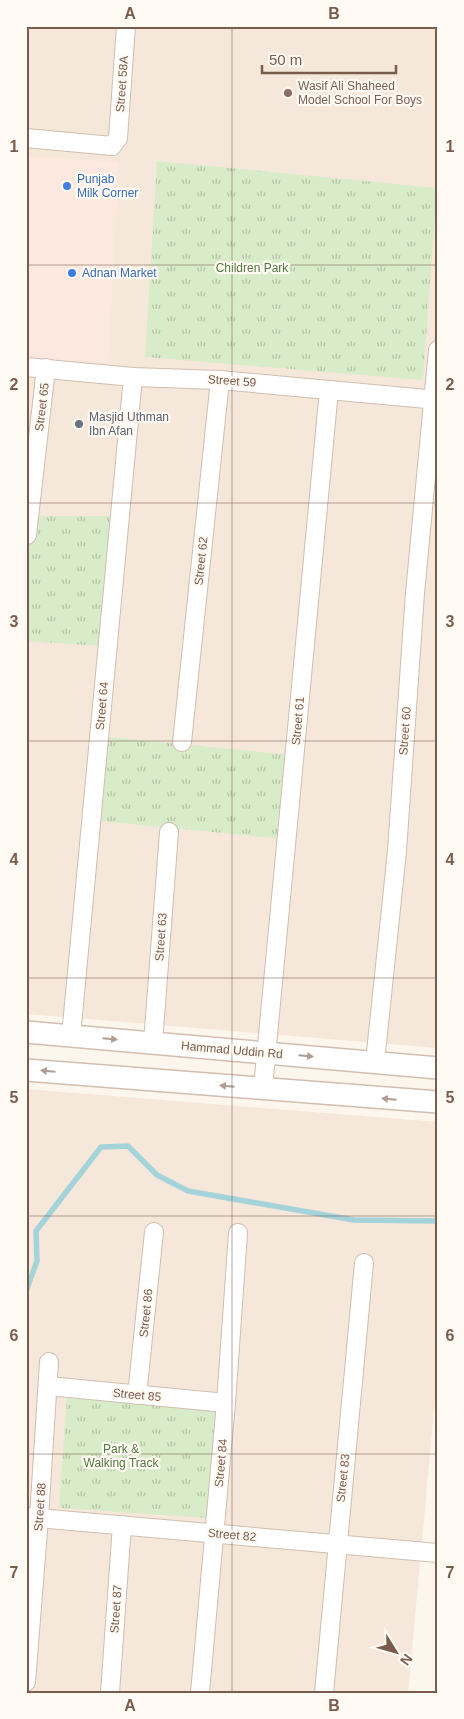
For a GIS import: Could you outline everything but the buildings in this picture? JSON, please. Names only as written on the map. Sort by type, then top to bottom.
[{"type":"street","name":"Street 58A","points":[[26,138],[112,146],[116,142],[118,138],[126,26]]},
{"type":"street","name":"Street 60","points":[[375,1062],[396,851],[415,593],[436,400],[438,350]]},
{"type":"street","name":"Street 59","points":[[26,367],[133,377],[220,380],[436,400]]},
{"type":"street","name":"Street 65","points":[[28,535],[46,368]]},
{"type":"street","name":"Street 64","points":[[71,1036],[133,377]]},
{"type":"street","name":"Street 62","points":[[182,742],[220,380]]},
{"type":"street","name":"Street 61","points":[[263,1088],[268,1053],[329,390]]},
{"type":"street","name":"Street 63","points":[[153,1043],[169,832]]},
{"type":"street","name":"Hammad Uddin Rd","points":[[26,1032],[438,1068]]},
{"type":"street","points":[[26,1070],[438,1102]]},
{"type":"street","name":"Street 86","points":[[137,1395],[154,1232]]},
{"type":"street","name":"Street 84","points":[[200,1693],[226,1403],[238,1233]]},
{"type":"street","name":"Street 83","points":[[324,1693],[364,1263]]},
{"type":"street","name":"Street 88","points":[[26,1682],[33,1517],[49,1362]]},
{"type":"street","name":"Street 85","points":[[48,1386],[226,1403]]},
{"type":"street","name":"Street 82","points":[[33,1517],[438,1553]]},
{"type":"street","name":"Street 87","points":[[110,1693],[122,1525]]},
{"type":"shaded area","points":[[26,26],[438,26],[438,1048],[26,1014]]},
{"type":"shaded area","name":"Adnan Market","points":[[26,157],[119,162],[108,362],[26,358]]},
{"type":"shaded area","points":[[26,1089],[438,1122],[438,1367],[408,1693],[26,1693]]},
{"type":"green space","name":"Children Park","points":[[157,161],[437,188],[423,380],[145,357]]},
{"type":"green space","points":[[36,516],[113,516],[101,646],[26,641],[26,539]]},
{"type":"green space","points":[[108,737],[291,755],[283,839],[100,821]]},
{"type":"green space","name":"Park & Walking Track","points":[[67,1396],[216,1406],[207,1518],[59,1508]]},
{"type":"waterway","points":[[26,1291],[37,1261],[36,1231],[101,1147],[128,1146],[157,1175],[188,1191],[354,1220],[437,1221]]},
{"type":"place","name":"Wasif Ali Shaheed Model School For Boys","points":[[288,93]]},
{"type":"place","name":"Punjab Milk Corner","points":[[67,186]]},
{"type":"place","name":"Adnan Market","points":[[72,273]]},
{"type":"place","name":"Masjid Uthman Ibn Afan","points":[[79,424]]}]
